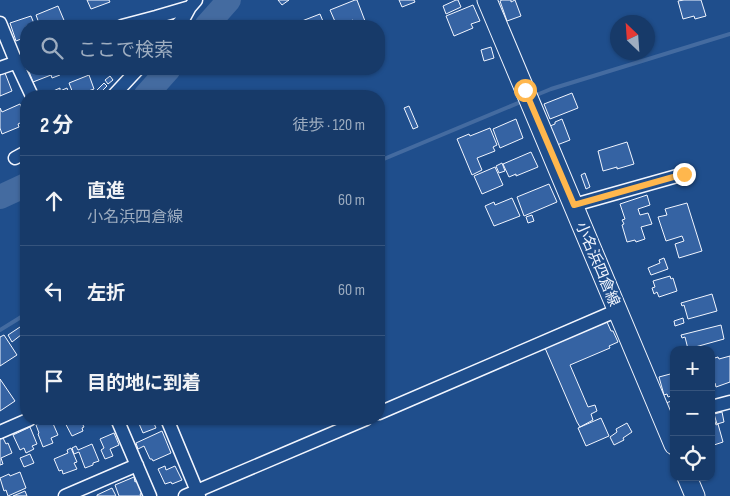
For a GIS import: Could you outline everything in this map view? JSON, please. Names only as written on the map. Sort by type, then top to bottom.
[{"type":"main road","name":"小名浜四倉線","points":[[487,0],[618,310],[669,420],[672,436]]},
{"type":"main road","points":[[690,481],[696,496]]},
{"type":"street","points":[[145,20],[193,3]]},
{"type":"street","points":[[182,20],[193,3]]},
{"type":"street","points":[[0,23],[20,59]]},
{"type":"street","points":[[0,68],[20,61]]},
{"type":"street","points":[[25,75],[30,90]]},
{"type":"street","points":[[119,90],[132,75]]},
{"type":"street","points":[[574,205],[684,174]]},
{"type":"street","points":[[385,410],[618,310]]},
{"type":"street","points":[[715,406],[730,402]]},
{"type":"street","points":[[0,432],[20,423]]},
{"type":"street","points":[[120,425],[150,496]]},
{"type":"street","points":[[169,425],[194,494],[352,425]]},
{"type":"street","points":[[65,496],[137,465]]},
{"type":"building","points":[[87,0],[109,0],[110,2],[91,9]]},
{"type":"building","points":[[278,0],[289,0],[282,5]]},
{"type":"building","points":[[357,0],[365,20],[334,20],[330,10]]},
{"type":"building","points":[[399,0],[414,0],[415,2],[402,7]]},
{"type":"building","points":[[458,0],[461,7],[446,14],[443,6]]},
{"type":"building","points":[[511,0],[511,2],[515,0],[521,16],[507,21],[500,1]]},
{"type":"building","points":[[701,0],[706,16],[695,19],[694,16],[683,19],[678,1]]},
{"type":"building","points":[[473,5],[480,21],[471,24],[473,28],[454,36],[446,16]]},
{"type":"building","points":[[58,6],[64,20],[38,20],[36,15]]},
{"type":"building","points":[[320,14],[322,20],[304,20]]},
{"type":"building","points":[[31,16],[33,20],[20,20],[20,39],[16,41],[10,23]]},
{"type":"building","points":[[491,47],[494,58],[484,61],[481,50]]},
{"type":"building","points":[[5,73],[12,91],[0,96],[0,75]]},
{"type":"building","points":[[30,75],[51,75],[33,82]]},
{"type":"building","points":[[89,75],[94,89],[72,90],[69,83]]},
{"type":"building","points":[[110,76],[113,80],[108,84],[105,80]]},
{"type":"building","points":[[104,83],[107,86],[103,90],[97,90]]},
{"type":"building","points":[[572,93],[578,108],[550,119],[544,104]]},
{"type":"building","points":[[20,104],[19,127],[2,134],[0,128],[0,108],[2,112]]},
{"type":"building","points":[[409,106],[418,127],[413,129],[404,108]]},
{"type":"building","points":[[516,119],[523,138],[500,148],[493,129]]},
{"type":"building","points":[[562,119],[570,140],[557,145],[550,126]]},
{"type":"building","points":[[490,128],[497,145],[493,147],[495,151],[477,158],[482,170],[472,175],[457,139]]},
{"type":"building","points":[[627,142],[634,164],[603,171],[598,151]]},
{"type":"building","points":[[531,152],[538,167],[509,177],[503,164]]},
{"type":"building","points":[[502,163],[505,171],[499,173],[496,166]]},
{"type":"building","points":[[495,167],[503,185],[482,194],[474,176]]},
{"type":"building","points":[[585,173],[590,187],[586,189],[581,175]]},
{"type":"building","points":[[549,184],[557,202],[524,216],[517,197]]},
{"type":"building","points":[[647,195],[650,205],[638,209],[640,215],[648,213],[652,224],[641,227],[645,239],[627,242],[622,225],[624,224],[622,220],[625,219],[620,204]]},
{"type":"building","points":[[512,198],[520,216],[494,226],[485,206],[494,202],[495,205]]},
{"type":"building","points":[[687,203],[702,251],[679,258],[675,244],[684,241],[682,236],[666,241],[658,217],[667,215],[665,209]]},
{"type":"building","points":[[532,215],[534,221],[528,223],[526,217]]},
{"type":"building","points":[[664,258],[668,269],[651,275],[648,268],[660,263],[659,260]]},
{"type":"building","points":[[670,276],[671,279],[673,278],[677,291],[659,297],[657,292],[654,294],[652,288],[655,287],[653,281]]},
{"type":"building","points":[[712,294],[717,311],[688,319],[684,305],[682,306],[681,303]]},
{"type":"building","points":[[683,318],[684,323],[675,326],[674,321]]},
{"type":"building","points":[[607,322],[618,342],[609,346],[610,348],[570,365],[588,407],[595,405],[597,411],[591,414],[593,420],[580,427],[545,348]]},
{"type":"building","points":[[721,325],[724,339],[699,346],[687,346],[685,337],[682,338],[681,335]]},
{"type":"building","points":[[20,327],[20,336],[12,342],[8,335]]},
{"type":"building","points":[[4,335],[17,355],[0,366],[0,337]]},
{"type":"building","points":[[730,356],[730,382],[716,387],[715,358],[718,357],[719,359]]},
{"type":"building","points":[[670,374],[670,396],[668,397],[667,394],[664,395],[659,377]]},
{"type":"building","points":[[0,379],[15,401],[0,411]]},
{"type":"building","points":[[670,402],[670,413],[669,413],[666,403]]},
{"type":"building","points":[[722,412],[724,422],[717,424],[715,414]]},
{"type":"building","points":[[601,418],[609,436],[586,446],[578,428]]},
{"type":"building","points":[[715,422],[716,425],[718,424],[723,442],[715,445]]},
{"type":"building","points":[[627,423],[632,432],[623,438],[624,440],[614,445],[610,437],[617,432],[616,429]]},
{"type":"building","points":[[36,425],[54,425],[58,435],[51,438],[53,443],[43,447]]},
{"type":"building","points":[[66,425],[83,425],[83,431],[72,436]]},
{"type":"building","points":[[140,425],[155,425],[156,428],[143,433]]},
{"type":"building","points":[[30,427],[37,444],[32,446],[34,449],[26,453],[24,448],[20,450],[13,435]]},
{"type":"building","points":[[162,431],[171,453],[153,461],[150,459],[144,446],[138,449],[136,443]]},
{"type":"building","points":[[114,433],[119,445],[110,449],[113,456],[105,459],[101,450],[104,448],[100,439]]},
{"type":"building","points":[[3,438],[6,444],[8,443],[12,453],[1,458],[3,464],[0,465],[0,439]]},
{"type":"building","points":[[92,444],[99,461],[85,468],[79,452],[74,454],[72,448],[76,446],[78,450]]},
{"type":"building","points":[[71,448],[77,462],[74,463],[77,469],[63,474],[62,470],[59,471],[54,459],[68,453],[67,450]]},
{"type":"building","points":[[30,454],[34,463],[24,467],[20,458]]},
{"type":"building","points":[[165,466],[166,470],[175,466],[182,480],[172,484],[171,482],[165,484],[158,469]]},
{"type":"building","points":[[20,472],[26,488],[8,496],[6,490],[4,491],[0,478]]},
{"type":"building","points":[[134,477],[142,493],[140,494],[141,496],[119,496],[115,485]]},
{"type":"building","points":[[112,488],[116,496],[97,496],[97,495]]},
{"type":"building","points":[[25,491],[27,496],[13,496]]},
{"type":"waterway","points":[[211,20],[229,0]]},
{"type":"waterway","points":[[534,96],[551,89],[730,34]]},
{"type":"waterway","points":[[150,90],[164,75]]},
{"type":"waterway","points":[[385,158],[523,101]]},
{"type":"waterway","points":[[0,197],[20,188]]},
{"type":"waterway","points":[[0,330],[20,318]]},
{"type":"route","points":[[525,90],[574,205],[684,174]]}]
